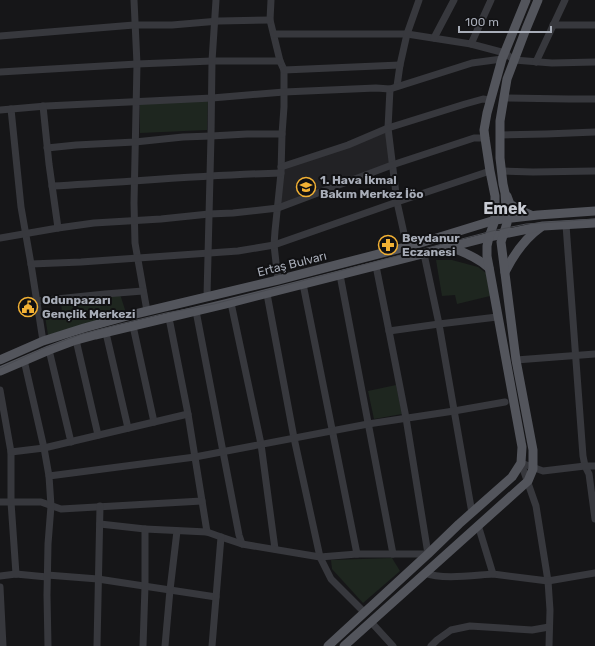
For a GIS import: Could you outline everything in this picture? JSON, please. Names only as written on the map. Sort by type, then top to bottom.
[{"type":"main road","points":[[328,646],[512,477],[521,463],[522,447],[487,256],[489,237],[496,220],[495,196],[484,130],[487,113],[503,56],[526,0]]},
{"type":"main road","points":[[533,216],[510,204],[506,193],[503,184],[500,158],[500,121],[507,79],[538,0]]},
{"type":"main road","points":[[344,646],[528,481],[534,468],[533,450],[516,360],[505,272],[502,242],[507,223],[506,193]]},
{"type":"main road","points":[[478,226],[488,216],[495,196]]},
{"type":"main road","name":"Ertaş Bulvarı","points":[[0,357],[84,328],[407,247],[496,220],[595,211]]},
{"type":"main road","name":"Ertaş Bulvarı","points":[[0,371],[76,340],[231,303],[489,237],[543,226],[595,223]]},
{"type":"main road","points":[[505,272],[513,255],[534,232],[543,226]]},
{"type":"main road","points":[[451,247],[465,252],[489,268]]},
{"type":"street","points":[[134,0],[137,64],[135,242],[147,311]]},
{"type":"street","points":[[207,296],[212,136],[212,61],[216,0]]},
{"type":"street","points":[[272,0],[270,20],[284,70],[281,170],[274,245],[278,280]]},
{"type":"street","points":[[398,86],[400,65],[407,34],[419,0]]},
{"type":"street","points":[[434,38],[454,0]]},
{"type":"street","points":[[471,44],[492,0]]},
{"type":"street","points":[[536,62],[565,0]]},
{"type":"street","points":[[0,36],[134,25],[172,25],[270,20]]},
{"type":"street","points":[[553,25],[595,25]]},
{"type":"street","points":[[274,34],[407,34],[471,44],[514,60],[552,63],[595,62]]},
{"type":"street","points":[[0,110],[42,106],[212,98],[284,92],[376,88],[390,89],[472,63],[503,56]]},
{"type":"street","points":[[0,72],[137,64],[280,60]]},
{"type":"street","points":[[284,70],[400,65]]},
{"type":"street","points":[[390,89],[388,128],[397,202],[407,247]]},
{"type":"street","points":[[504,98],[595,99]]},
{"type":"street","points":[[52,186],[281,170],[348,145],[388,128],[483,99],[491,100]]},
{"type":"street","points":[[42,106],[58,228]]},
{"type":"street","points":[[11,109],[20,207],[43,341]]},
{"type":"street","points":[[500,134],[595,132]]},
{"type":"street","points":[[47,148],[183,137],[282,134]]},
{"type":"street","points":[[0,238],[94,223],[233,213],[278,208],[392,165],[474,138],[485,138]]},
{"type":"street","points":[[31,264],[238,251],[274,245],[490,171]]},
{"type":"street","points":[[502,171],[595,171]]},
{"type":"street","points":[[566,225],[583,456],[585,466],[589,474],[595,519]]},
{"type":"street","points":[[424,254],[472,513]]},
{"type":"street","points":[[100,524],[146,529],[207,532],[220,538],[242,544],[320,557],[357,554],[428,554],[406,418],[376,266]]},
{"type":"street","points":[[340,275],[393,554]]},
{"type":"street","points":[[303,284],[357,554]]},
{"type":"street","points":[[37,301],[143,291]]},
{"type":"street","points":[[267,294],[294,438],[320,557],[331,579],[364,612]]},
{"type":"street","points":[[231,303],[261,444],[275,549]]},
{"type":"street","points":[[196,311],[239,535],[242,544]]},
{"type":"street","points":[[389,331],[497,317]]},
{"type":"street","points":[[169,318],[188,414],[207,532]]},
{"type":"street","points":[[133,326],[154,422]]},
{"type":"street","points":[[106,333],[128,428]]},
{"type":"street","points":[[76,340],[98,435]]},
{"type":"street","points":[[49,350],[70,442]]},
{"type":"street","points":[[516,360],[595,354]]},
{"type":"street","points":[[24,360],[49,476],[51,506],[47,576],[48,646]]},
{"type":"street","points":[[0,390],[11,452],[11,502],[16,574]]},
{"type":"street","points":[[49,476],[195,457],[368,424],[505,402]]},
{"type":"street","points":[[11,452],[44,448],[188,414]]},
{"type":"street","points":[[521,463],[543,471],[595,466]]},
{"type":"street","points":[[521,463],[536,506],[548,581],[550,610],[549,646]]},
{"type":"street","points":[[0,502],[41,502],[61,509],[202,501]]},
{"type":"street","points":[[97,646],[100,506]]},
{"type":"street","points":[[478,526],[493,574]]},
{"type":"street","points":[[143,646],[146,529]]},
{"type":"street","points":[[165,646],[177,531]]},
{"type":"street","points":[[212,646],[220,538]]},
{"type":"street","points":[[425,573],[431,575],[455,576],[493,574],[548,581],[595,573]]},
{"type":"street","points":[[0,576],[16,574],[98,579],[216,597]]},
{"type":"street","points":[[0,587],[3,646]]},
{"type":"street","points":[[371,622],[393,646]]},
{"type":"street","points":[[431,646],[451,630],[470,626],[532,630],[549,627]]},
{"type":"shaded area","points":[[208,100],[207,130],[140,133],[140,102]]},
{"type":"shaded area","name":"1. Hava İkmal Bakım Merkez İöo","points":[[388,128],[392,165],[278,208],[281,167]]},
{"type":"shaded area","points":[[436,260],[452,260],[478,267],[486,273],[490,296],[457,304],[455,295],[442,296]]},
{"type":"shaded area","points":[[120,294],[126,313],[48,335],[45,316],[62,314],[61,301]]},
{"type":"shaded area","points":[[396,385],[402,414],[374,419],[368,391]]},
{"type":"shaded area","points":[[392,558],[400,571],[363,603],[332,569],[331,560]]},
{"type":"tram line","points":[[0,368],[42,349],[82,334],[120,324],[214,304],[492,231],[526,224],[595,219]]},
{"type":"place","name":"1. Hava İkmal Bakım Merkez İöo","points":[[306,187]]},
{"type":"place","name":"Beydanur Eczanesi","points":[[388,245]]},
{"type":"place","name":"Odunpazarı Gençlik Merkezi","points":[[28,307]]},
{"type":"district","name":"Emek","points":[[505,208]]}]
